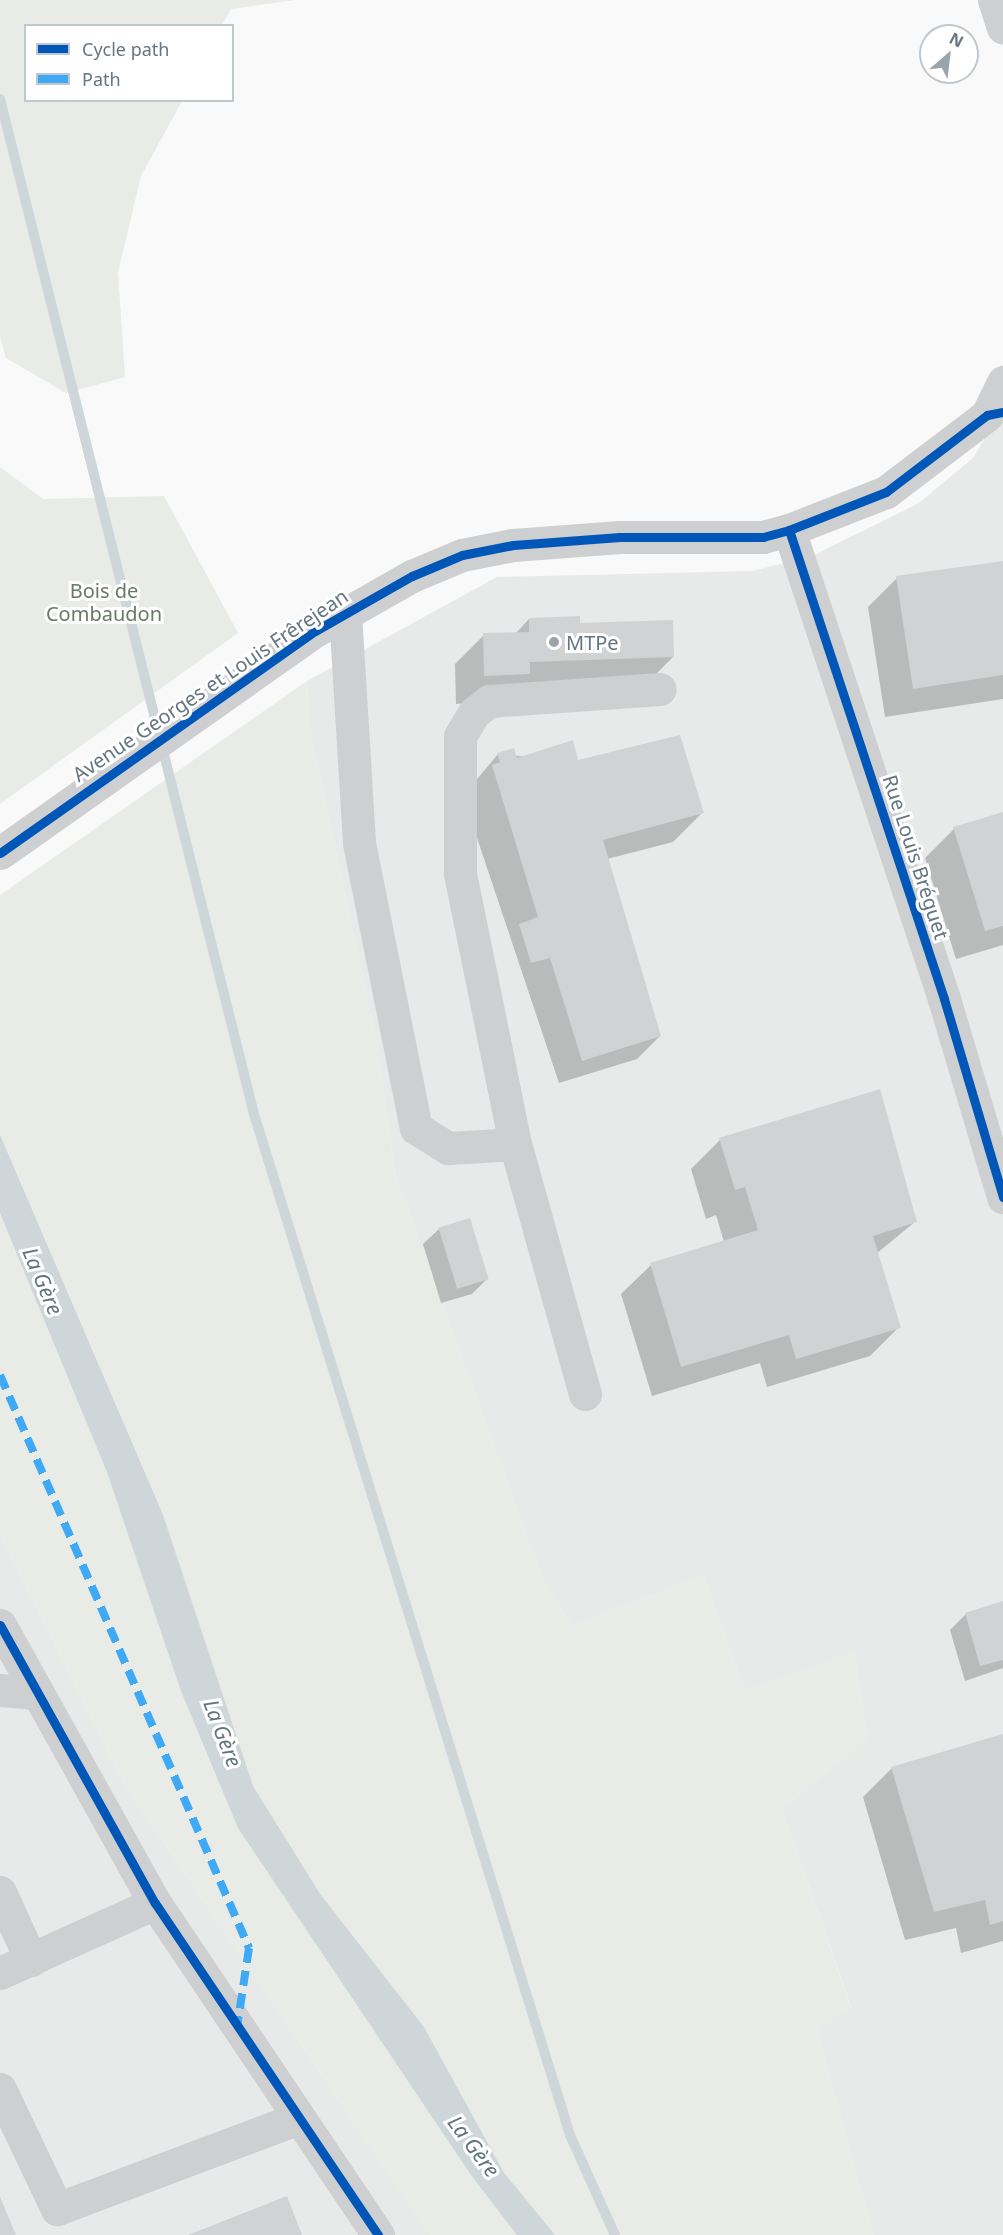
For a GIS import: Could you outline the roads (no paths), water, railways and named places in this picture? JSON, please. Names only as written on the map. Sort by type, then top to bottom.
[{"type":"street","points":[[994,0],[1003,27]]},
{"type":"street","name":"Avenue Georges et Louis Frêrejean","points":[[0,853],[345,613],[452,559],[513,545],[620,537],[763,537],[789,530],[886,492],[995,413],[1003,382]]},
{"type":"street","name":"Rue Louis Bréguet","points":[[789,530],[940,988],[1003,1197]]},
{"type":"street","points":[[345,613],[359,843],[417,1128],[448,1148],[514,1144]]},
{"type":"street","points":[[585,1394],[514,1144],[460,873],[460,735],[474,712],[489,701],[660,688]]},
{"type":"street","points":[[0,1625],[35,1693],[155,1903],[296,2119],[378,2235]]},
{"type":"street","points":[[0,1690],[35,1693]]},
{"type":"street","points":[[0,1892],[30,1960]]},
{"type":"street","points":[[0,1973],[155,1903]]},
{"type":"street","points":[[0,2089],[57,2209],[296,2119]]},
{"type":"water","name":"La Gère","points":[[0,1135],[163,1515],[253,1786],[320,1894],[424,2027],[504,2173],[555,2235],[517,2235],[471,2175],[238,1828],[181,1691],[107,1472],[0,1213]]},
{"type":"waterway","points":[[0,99],[254,1114],[570,2135],[615,2235]]},
{"type":"place","name":"MTPe","points":[[554,642]]},
{"type":"park label","name":"Bois de Combaudon","points":[[104,602]]}]
